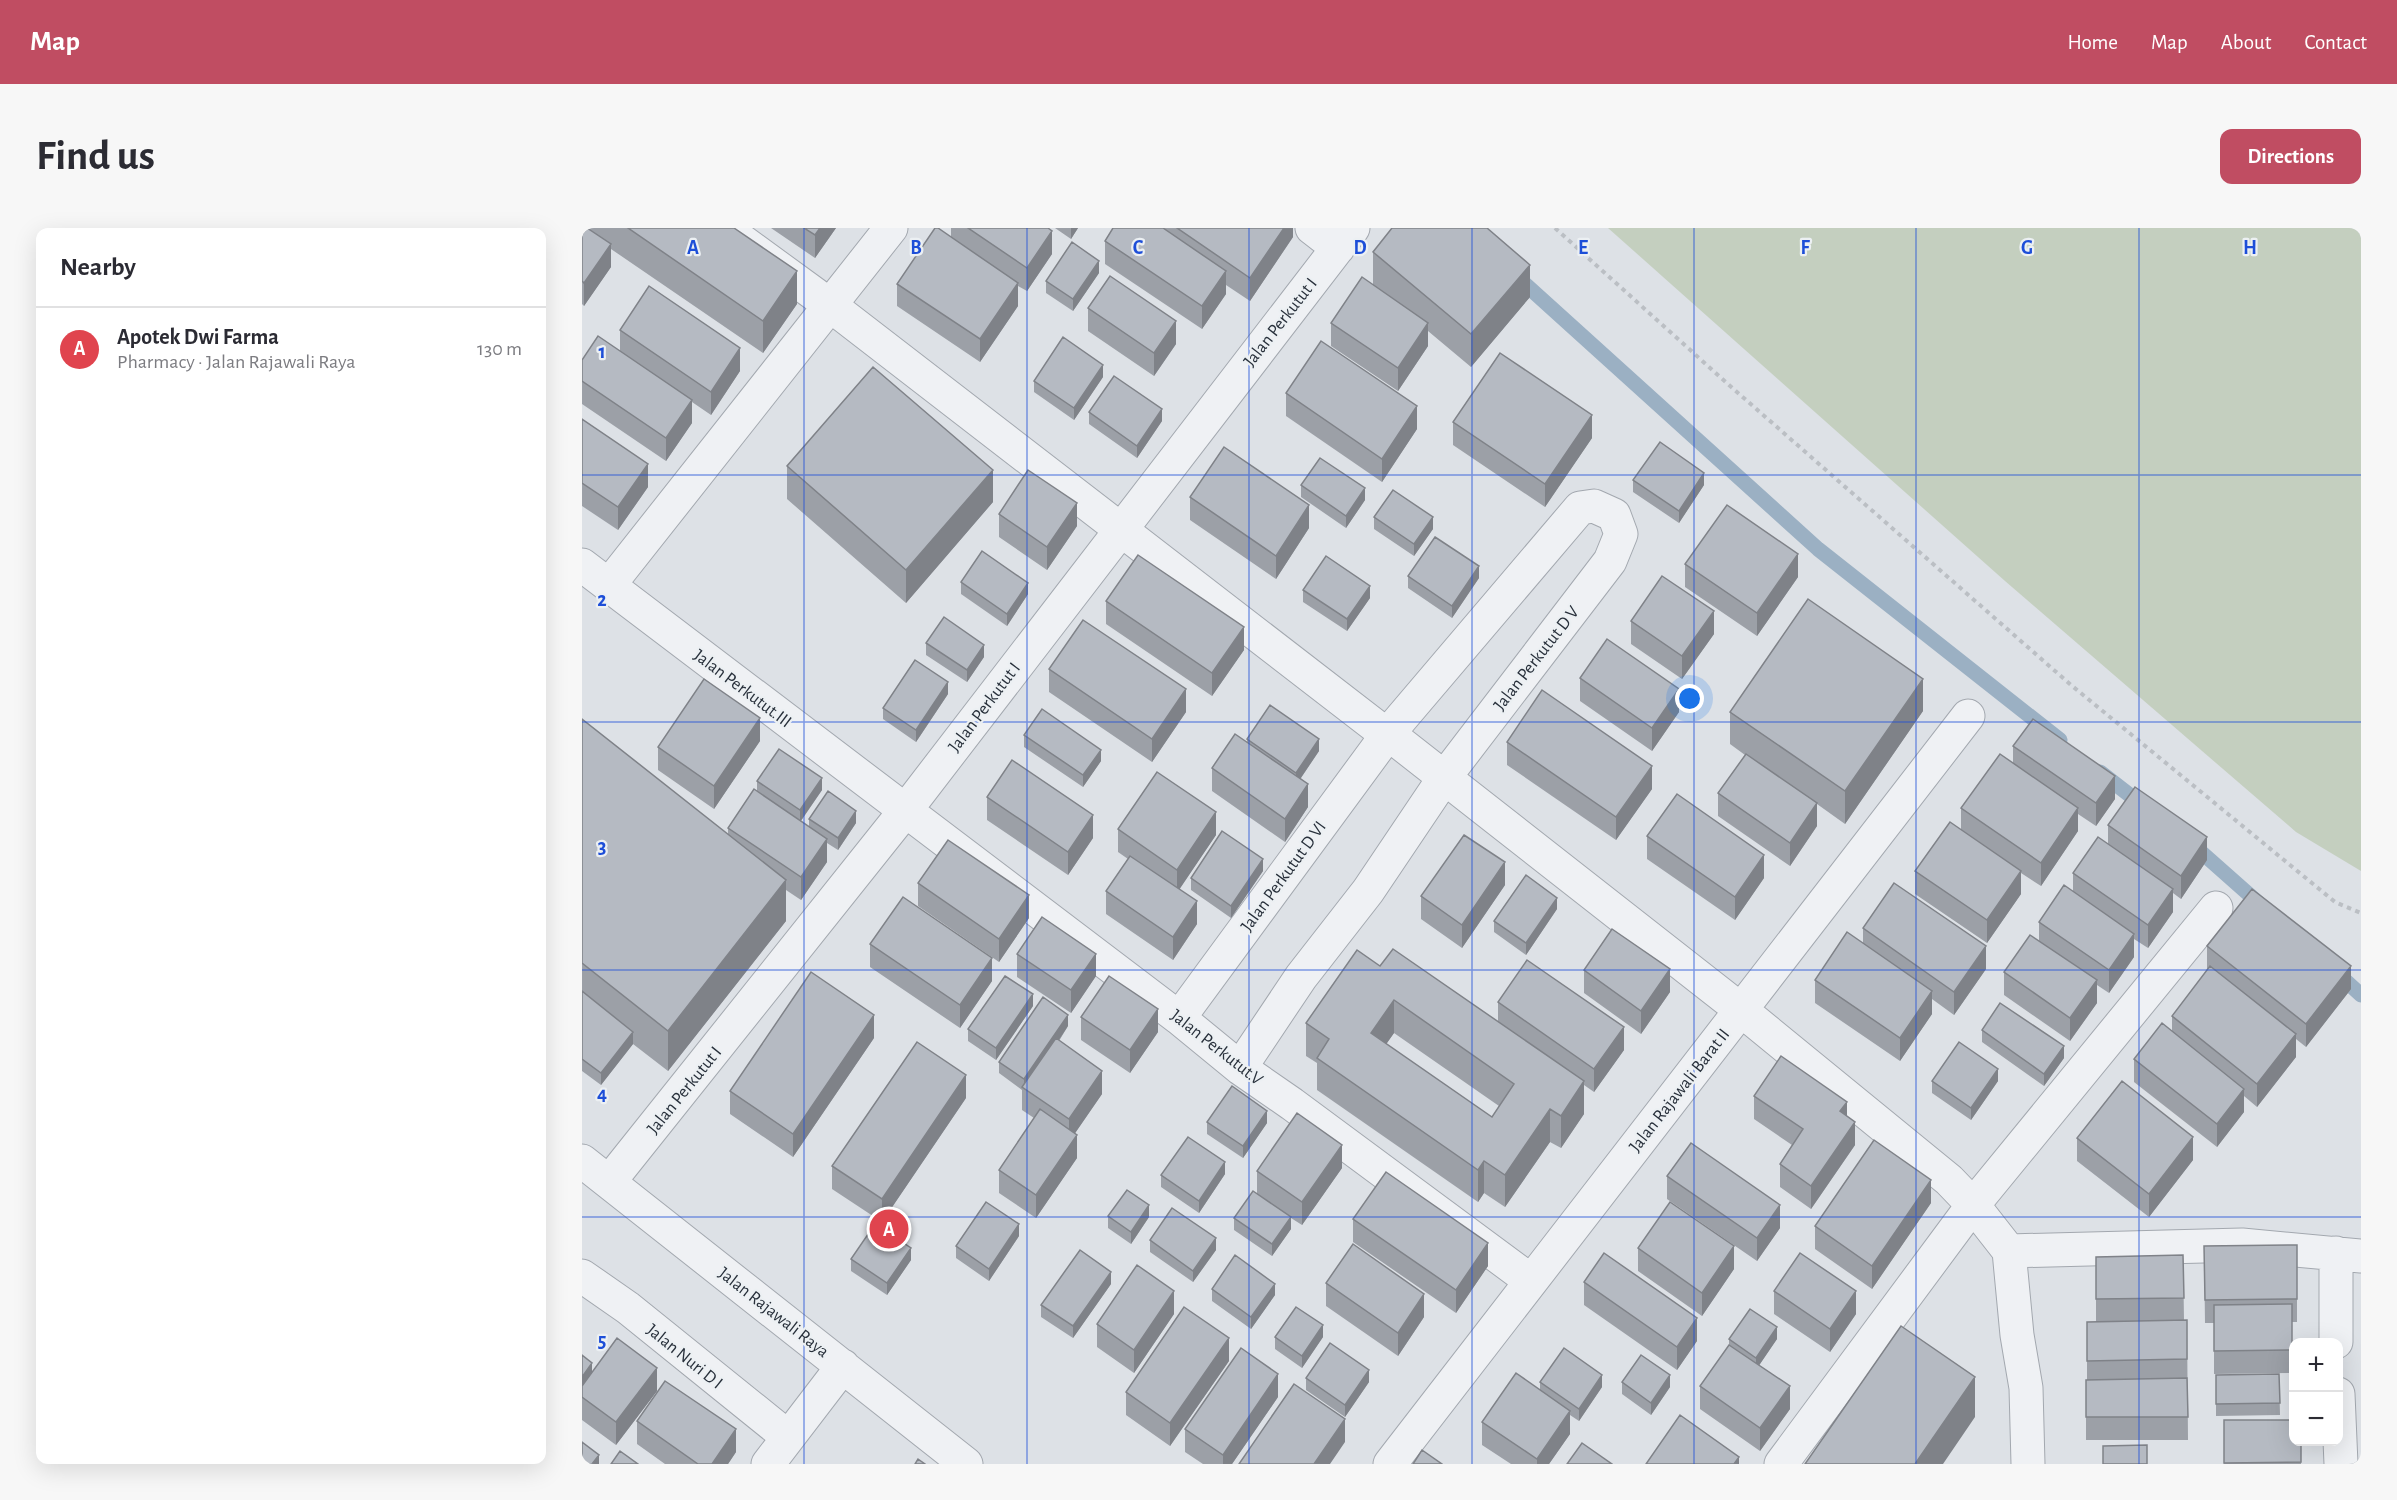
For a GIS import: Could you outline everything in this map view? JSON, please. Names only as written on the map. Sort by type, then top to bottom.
[{"type":"street","points":[[724,228],[831,306],[1387,735],[1390,735],[1741,1010],[1949,1180],[1973,1205],[2008,1251],[2017,1335],[2026,1388],[2028,1464]]},
{"type":"street","points":[[609,585],[891,228]]},
{"type":"street","points":[[1312,228],[1346,238]]},
{"type":"street","name":"Jalan Perkutut I","points":[[609,1182],[905,811],[1120,528],[1346,238]]},
{"type":"street","name":"Jalan Perkutut D V","points":[[1240,1068],[1301,977],[1368,891],[1444,778],[1610,561],[1621,534],[1614,515],[1594,506],[1580,508],[1387,735]]},
{"type":"street","name":"Jalan Perkutut.III","points":[[582,565],[905,811]]},
{"type":"street","name":"Jalan Rajawali Barat II","points":[[1390,1464],[1968,716]]},
{"type":"street","name":"Jalan Perkutut D VI","points":[[1179,1018],[1387,735]]},
{"type":"street","name":"Jalan Perkutut.V","points":[[905,811],[1179,1018],[1240,1068],[1531,1281]]},
{"type":"street","points":[[1781,1464],[1973,1205],[2216,908]]},
{"type":"street","name":"Jalan Rajawali Raya","points":[[582,1161],[966,1464]]},
{"type":"street","points":[[2008,1251],[2242,1245],[2349,1254],[2337,1338]]},
{"type":"street","name":"Jalan Nuri D I","points":[[582,1276],[628,1308],[788,1437]]},
{"type":"street","points":[[768,1464],[843,1366]]},
{"type":"street","points":[[2340,1446],[2341,1464]]},
{"type":"path","points":[[1555,228],[1729,385],[2071,685],[2336,902],[2361,912]]},
{"type":"green space","points":[[1608,228],[2361,228],[2361,871],[2296,832],[2005,581]]},
{"type":"building","points":[[582,228],[587,228],[611,244],[584,283],[582,281]]},
{"type":"building","points":[[628,228],[734,228],[797,271],[763,321]]},
{"type":"building","points":[[804,228],[820,228],[815,235]]},
{"type":"building","points":[[935,228],[1018,283],[980,339],[897,284]]},
{"type":"building","points":[[968,228],[1048,228],[1052,231],[1027,268]]},
{"type":"building","points":[[1113,228],[1163,228],[1226,271],[1202,306],[1105,241]]},
{"type":"building","points":[[1177,228],[1284,228],[1250,278]]},
{"type":"building","points":[[1392,228],[1487,228],[1530,265],[1471,334],[1373,252]]},
{"type":"building","points":[[1072,242],[1099,261],[1073,299],[1046,281]]},
{"type":"building","points":[[1110,276],[1176,321],[1154,353],[1088,308]]},
{"type":"building","points":[[1362,277],[1428,323],[1398,368],[1331,323]]},
{"type":"building","points":[[649,286],[740,348],[711,392],[620,330]]},
{"type":"building","points":[[598,336],[692,400],[666,438],[582,381],[582,360]]},
{"type":"building","points":[[1063,337],[1103,365],[1074,408],[1034,381]]},
{"type":"building","points":[[1321,341],[1417,406],[1382,459],[1286,393]]},
{"type":"building","points":[[1500,353],[1592,415],[1545,484],[1453,422]]},
{"type":"building","points":[[873,367],[993,470],[906,570],[787,466]]},
{"type":"building","points":[[1114,376],[1162,409],[1137,446],[1089,412]]},
{"type":"building","points":[[582,419],[648,464],[618,507],[582,483]]},
{"type":"building","points":[[1660,442],[1704,473],[1679,511],[1633,480]]},
{"type":"building","points":[[1224,447],[1309,505],[1276,556],[1190,497]]},
{"type":"building","points":[[1320,458],[1365,488],[1346,516],[1301,485]]},
{"type":"building","points":[[1028,470],[1077,503],[1047,547],[999,514]]},
{"type":"building","points":[[1393,490],[1433,517],[1414,544],[1374,517]]},
{"type":"building","points":[[1727,505],[1798,554],[1757,613],[1685,564]]},
{"type":"building","points":[[1435,537],[1479,566],[1452,606],[1408,576]]},
{"type":"building","points":[[982,551],[1028,583],[1007,614],[961,582]]},
{"type":"building","points":[[1138,555],[1244,627],[1212,673],[1106,601]]},
{"type":"building","points":[[1326,556],[1370,586],[1347,619],[1303,590]]},
{"type":"building","points":[[1662,576],[1714,611],[1682,656],[1631,621]]},
{"type":"building","points":[[1808,599],[1923,679],[1845,791],[1730,712]]},
{"type":"building","points":[[944,617],[984,645],[967,670],[926,643]]},
{"type":"building","points":[[1083,620],[1186,689],[1152,739],[1049,669]]},
{"type":"building","points":[[1607,639],[1679,689],[1652,728],[1580,678]]},
{"type":"building","points":[[915,660],[948,682],[916,730],[883,708]]},
{"type":"building","points":[[704,679],[760,718],[714,786],[658,747]]},
{"type":"building","points":[[1542,690],[1652,766],[1616,817],[1507,742]]},
{"type":"building","points":[[1270,705],[1319,739],[1296,773],[1247,739]]},
{"type":"building","points":[[1042,709],[1101,750],[1083,775],[1024,735]]},
{"type":"building","points":[[582,719],[786,880],[668,1031],[582,963]]},
{"type":"building","points":[[2033,719],[2115,776],[2096,803],[2013,746]]},
{"type":"building","points":[[1235,734],[1308,784],[1285,819],[1212,768]]},
{"type":"building","points":[[779,749],[822,778],[800,810],[757,781]]},
{"type":"building","points":[[1746,754],[1817,803],[1790,843],[1718,793]]},
{"type":"building","points":[[2000,754],[2078,808],[2041,863],[1961,808]]},
{"type":"building","points":[[1012,760],[1093,815],[1068,852],[987,797]]},
{"type":"building","points":[[1157,772],[1216,812],[1177,870],[1118,829]]},
{"type":"building","points":[[2135,787],[2207,837],[2181,876],[2108,825]]},
{"type":"building","points":[[754,789],[827,839],[801,877],[728,828]]},
{"type":"building","points":[[828,791],[856,811],[838,838],[809,819]]},
{"type":"building","points":[[1677,794],[1764,855],[1735,897],[1647,836]]},
{"type":"building","points":[[1950,822],[2021,871],[1987,920],[1915,871]]},
{"type":"building","points":[[1222,831],[1263,859],[1231,906],[1191,878]]},
{"type":"building","points":[[1464,835],[1505,862],[1462,925],[1421,896]]},
{"type":"building","points":[[2098,837],[2173,889],[2148,925],[2073,873]]},
{"type":"building","points":[[948,840],[1029,895],[999,939],[918,883]]},
{"type":"building","points":[[1130,856],[1197,901],[1173,937],[1106,891]]},
{"type":"building","points":[[1526,875],[1557,898],[1526,943],[1494,921]]},
{"type":"building","points":[[1894,883],[1986,946],[1954,992],[1863,928]]},
{"type":"building","points":[[2064,885],[2134,934],[2109,970],[2039,922]]},
{"type":"building","points":[[2252,889],[2351,966],[2306,1024],[2207,946]]},
{"type":"building","points":[[903,897],[992,958],[960,1005],[870,944]]},
{"type":"building","points":[[1042,917],[1096,954],[1071,990],[1017,954]]},
{"type":"building","points":[[1612,929],[1670,969],[1641,1011],[1584,970]]},
{"type":"building","points":[[1847,932],[1932,991],[1900,1038],[1815,980]]},
{"type":"building","points":[[2030,935],[2097,980],[2070,1018],[2004,972]]},
{"type":"building","points":[[1393,949],[1584,1081],[1561,1116],[1550,1109],[1505,1175],[1484,1161],[1478,1170],[1317,1058],[1329,1039],[1306,1023],[1357,950],[1380,966]],"holes":[[[1394,1000],[1514,1084],[1492,1117],[1371,1033]]]},
{"type":"building","points":[[1527,960],[1624,1027],[1594,1069],[1498,1002]]},
{"type":"building","points":[[2210,966],[2296,1034],[2257,1084],[2172,1016]]},
{"type":"building","points":[[811,972],[874,1015],[793,1134],[730,1091]]},
{"type":"building","points":[[1005,976],[1033,994],[996,1048],[968,1029]]},
{"type":"building","points":[[1109,976],[1158,1009],[1130,1050],[1081,1017]]},
{"type":"building","points":[[582,991],[633,1032],[601,1073],[582,1059]]},
{"type":"building","points":[[1043,997],[1068,1015],[1024,1079],[999,1062]]},
{"type":"building","points":[[2000,1003],[2064,1046],[2044,1074],[1982,1030]]},
{"type":"building","points":[[2162,1023],[2244,1089],[2217,1124],[2134,1059]]},
{"type":"building","points":[[1056,1038],[1102,1071],[1069,1119],[1022,1087]]},
{"type":"building","points":[[917,1042],[966,1075],[882,1199],[832,1166]]},
{"type":"building","points":[[1959,1042],[1998,1069],[1971,1108],[1932,1081]]},
{"type":"building","points":[[1781,1056],[1847,1102],[1840,1111],[1855,1122],[1811,1186],[1780,1164],[1803,1129],[1754,1096]]},
{"type":"building","points":[[2122,1081],[2193,1137],[2149,1194],[2077,1138]]},
{"type":"building","points":[[1232,1086],[1267,1111],[1243,1146],[1207,1122]]},
{"type":"building","points":[[1040,1109],[1077,1135],[1036,1195],[999,1170]]},
{"type":"building","points":[[1297,1113],[1342,1145],[1302,1202],[1257,1171]]},
{"type":"building","points":[[1188,1137],[1225,1162],[1199,1201],[1161,1175]]},
{"type":"building","points":[[1874,1140],[1931,1180],[1872,1266],[1815,1226]]},
{"type":"building","points":[[1691,1143],[1780,1205],[1757,1238],[1667,1176]]},
{"type":"building","points":[[1386,1172],[1488,1243],[1456,1290],[1353,1219]]},
{"type":"building","points":[[1127,1190],[1149,1205],[1131,1232],[1108,1216]]},
{"type":"building","points":[[1253,1191],[1291,1217],[1272,1244],[1234,1218]]},
{"type":"building","points":[[986,1202],[1019,1224],[989,1269],[956,1246]]},
{"type":"building","points":[[1670,1202],[1734,1246],[1702,1293],[1638,1248]]},
{"type":"building","points":[[1172,1208],[1216,1238],[1193,1271],[1150,1240]]},
{"type":"building","points":[[875,1224],[911,1248],[887,1283],[851,1259]]},
{"type":"building","points":[[1353,1244],[1424,1294],[1398,1333],[1326,1283]]},
{"type":"building","points":[[2297,1245],[2297,1299],[2205,1300],[2204,1246]]},
{"type":"building","points":[[1080,1250],[1111,1272],[1073,1326],[1041,1305]]},
{"type":"building","points":[[1604,1253],[1697,1318],[1677,1347],[1584,1282]]},
{"type":"building","points":[[1800,1253],[1856,1291],[1830,1329],[1774,1291]]},
{"type":"building","points":[[1235,1255],[1275,1284],[1251,1317],[1212,1289]]},
{"type":"building","points":[[2183,1255],[2184,1298],[2096,1299],[2096,1257]]},
{"type":"building","points":[[1137,1265],[1174,1291],[1134,1350],[1097,1324]]},
{"type":"building","points":[[2292,1304],[2292,1338],[2289,1338],[2289,1350],[2214,1351],[2214,1305]]},
{"type":"building","points":[[1184,1307],[1229,1338],[1170,1423],[1126,1392]]},
{"type":"building","points":[[1296,1307],[1323,1325],[1302,1356],[1275,1337]]},
{"type":"building","points":[[1750,1309],[1777,1327],[1756,1358],[1729,1339]]},
{"type":"building","points":[[2187,1320],[2187,1359],[2087,1361],[2087,1322]]},
{"type":"building","points":[[1901,1326],[1975,1377],[1915,1464],[1805,1464]]},
{"type":"building","points":[[617,1338],[657,1368],[616,1422],[582,1397],[582,1386]]},
{"type":"building","points":[[1330,1343],[1369,1370],[1345,1405],[1306,1378]]},
{"type":"building","points":[[1729,1345],[1790,1386],[1760,1428],[1700,1386]]},
{"type":"building","points":[[1241,1348],[1278,1374],[1223,1455],[1185,1429]]},
{"type":"building","points":[[1564,1348],[1602,1375],[1579,1409],[1540,1382]]},
{"type":"building","points":[[582,1355],[592,1363],[582,1377]]},
{"type":"building","points":[[1641,1355],[1670,1375],[1651,1403],[1622,1382]]},
{"type":"building","points":[[1516,1373],[1570,1411],[1537,1459],[1482,1422]]},
{"type":"building","points":[[2279,1374],[2280,1403],[2216,1404],[2216,1375]]},
{"type":"building","points":[[2187,1378],[2188,1417],[2086,1417],[2086,1380]]},
{"type":"building","points":[[665,1381],[736,1429],[712,1464],[698,1464],[637,1421]]},
{"type":"building","points":[[1294,1384],[1345,1419],[1314,1464],[1239,1464]]},
{"type":"building","points":[[1680,1415],[1739,1457],[1734,1464],[1646,1464]]},
{"type":"building","points":[[2224,1420],[2289,1420],[2289,1446],[2301,1446],[2301,1462],[2224,1463]]},
{"type":"building","points":[[582,1442],[599,1455],[592,1464],[582,1464]]},
{"type":"building","points":[[1582,1443],[1612,1464],[1567,1464]]},
{"type":"building","points":[[2147,1445],[2147,1464],[2103,1464],[2103,1446]]},
{"type":"building","points":[[1422,1450],[1442,1464],[1413,1464]]},
{"type":"building","points":[[620,1451],[638,1464],[611,1464]]},
{"type":"building","points":[[918,1459],[925,1464],[915,1464]]},
{"type":"waterway","points":[[1515,275],[1818,549],[2060,740]]},
{"type":"waterway","points":[[2100,772],[2145,807]]},
{"type":"waterway","points":[[2192,844],[2262,906]]},
{"type":"waterway","points":[[2336,972],[2361,995]]},
{"type":"place","name":"Apotek Dwi Farma","points":[[889,1229]]}]
